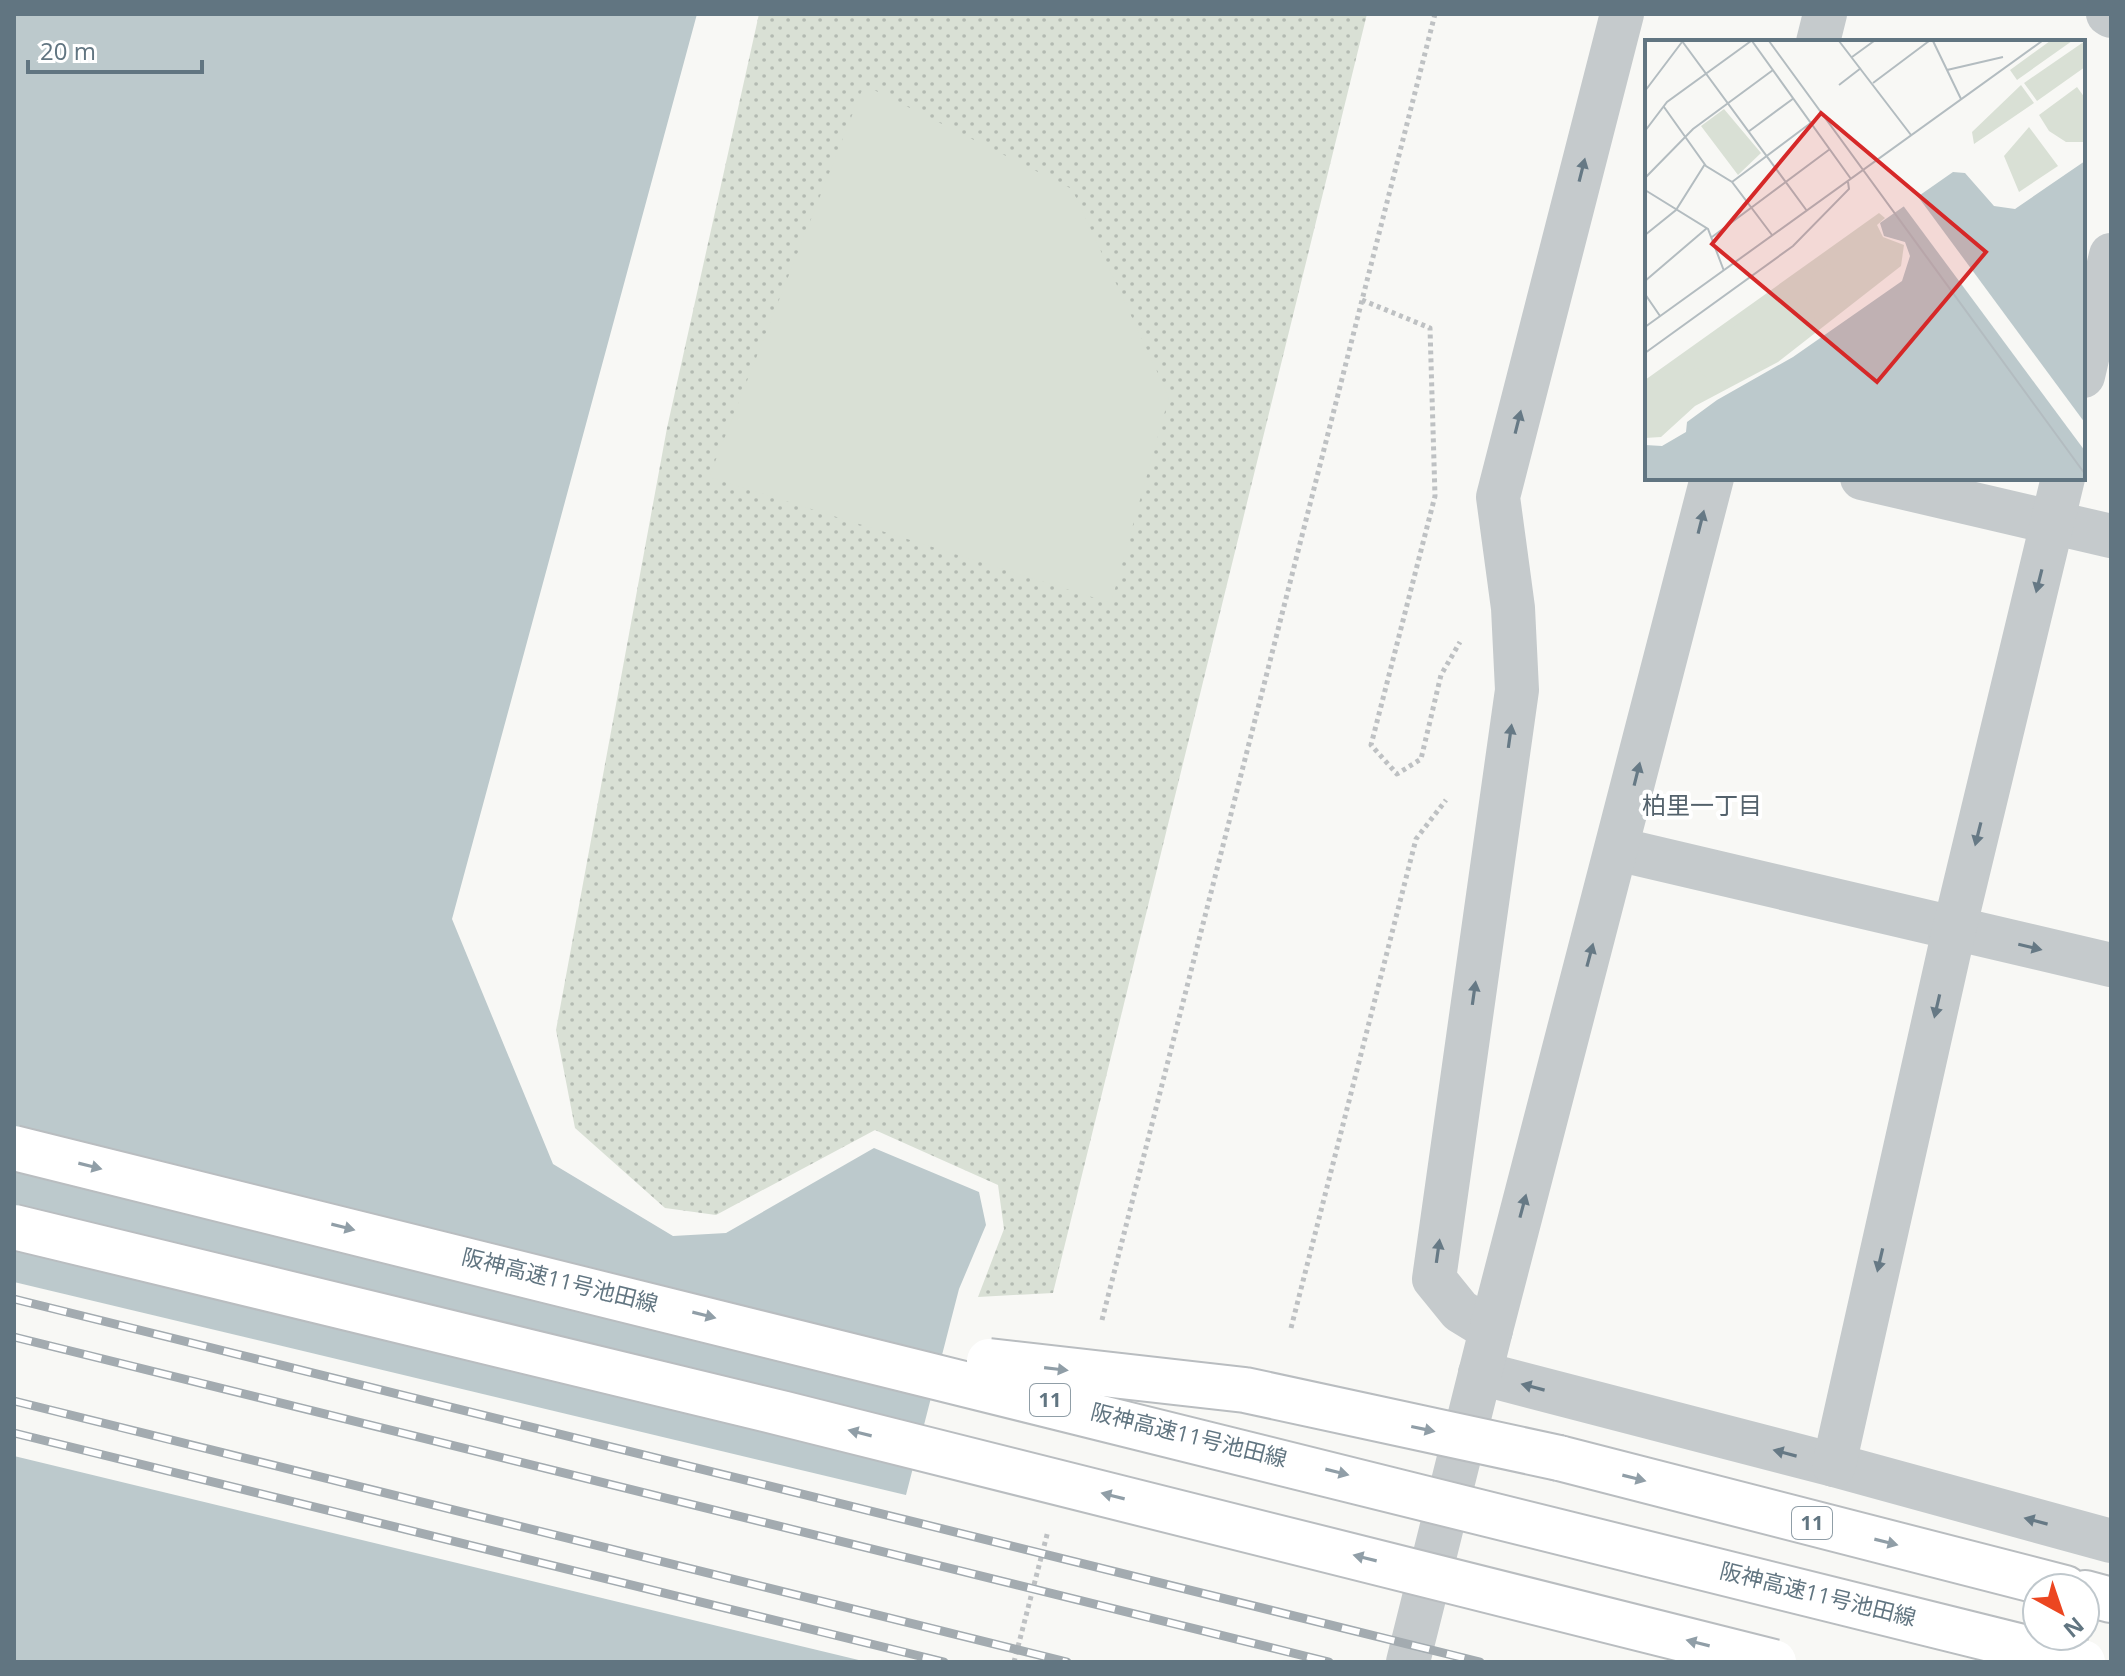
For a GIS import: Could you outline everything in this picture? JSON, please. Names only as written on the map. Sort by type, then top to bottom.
[{"type":"highway","name":"阪神高速11号池田線","points":[[14,1148],[812,1341],[2083,1662]]},
{"type":"highway","points":[[14,1227],[831,1425],[1774,1662]]},
{"type":"highway","name":"11","points":[[812,1341],[1245,1390],[1559,1458],[2021,1577]]},
{"type":"street","points":[[1491,1330],[1460,1311],[1434,1279],[1517,690],[1513,608],[1498,497],[1622,14]]},
{"type":"street","points":[[1818,40],[1825,14]]},
{"type":"street","points":[[2085,367],[2111,255]]},
{"type":"street","points":[[1408,1662],[1711,480]]},
{"type":"street","points":[[1871,480],[2111,536]]},
{"type":"street","points":[[1834,1465],[1954,930],[2063,480]]},
{"type":"street","points":[[1617,849],[2111,965]]},
{"type":"street","points":[[1480,1373],[2111,1541]]},
{"type":"path","points":[[1101,1321],[1435,14]]},
{"type":"path","points":[[1362,300],[1430,328],[1435,496],[1371,745],[1397,774],[1421,759],[1441,675],[1464,634],[1472,647]]},
{"type":"path","points":[[1291,1328],[1416,839],[1445,803],[1449,789]]},
{"type":"path","points":[[1014,1662],[1050,1523]]},
{"type":"shaded area","points":[[14,14],[697,14],[452,919],[553,1164],[673,1236],[726,1233],[874,1148],[979,1192],[986,1225],[959,1289],[863,1662],[14,1662]]},
{"type":"shaded area","points":[[759,14],[1367,14],[1053,1293],[978,1297],[1004,1229],[998,1185],[875,1130],[716,1215],[665,1208],[575,1128],[556,1030],[667,428]]},
{"type":"shaded area","points":[[864,85],[1072,189],[1169,397],[1111,603],[709,477]]},
{"type":"pier","points":[[14,1282],[910,1496],[867,1662],[14,1456]]},
{"type":"railway","points":[[14,1299],[1480,1662]]},
{"type":"railway","points":[[14,1337],[1329,1662]]},
{"type":"railway","points":[[14,1401],[1067,1662]]},
{"type":"railway","points":[[14,1433],[944,1662]]},
{"type":"district","name":"柏里一丁目","points":[[1702,806]]}]
